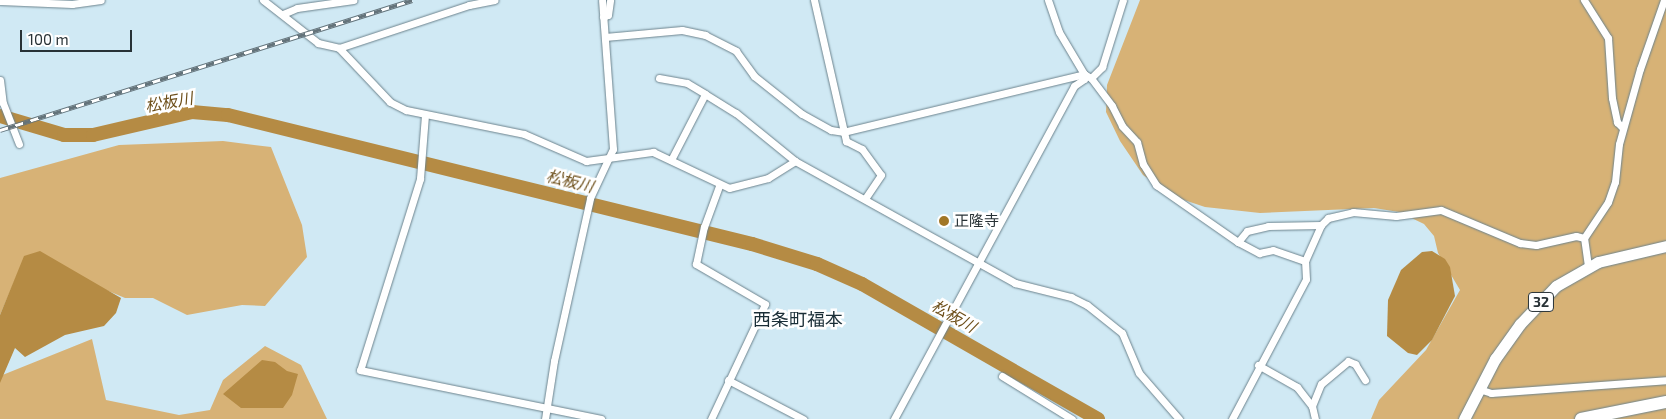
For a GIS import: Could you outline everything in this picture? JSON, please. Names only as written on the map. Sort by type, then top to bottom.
[{"type":"highway","points":[[1581,419],[1666,402]]},
{"type":"main road","name":"32","points":[[1464,419],[1479,389],[1520,324],[1556,286],[1588,266],[1666,246]]},
{"type":"street","points":[[0,1],[72,4],[101,0]]},
{"type":"street","points":[[263,0],[318,43],[339,48],[469,5],[495,0]]},
{"type":"street","points":[[283,14],[297,8],[353,0]]},
{"type":"street","points":[[545,419],[554,361],[590,198],[603,170],[611,158],[602,0]]},
{"type":"street","points":[[603,17],[608,15],[610,0]]},
{"type":"street","points":[[814,0],[846,141],[862,150],[882,175],[865,198]]},
{"type":"street","points":[[1048,0],[1058,32],[1084,74],[1091,78],[1112,106],[1122,126],[1137,142],[1143,164],[1156,186],[1238,242],[1259,253],[1273,250],[1305,261]]},
{"type":"street","points":[[1091,78],[1102,68],[1123,0]]},
{"type":"street","points":[[1584,0],[1608,38],[1612,98],[1617,122],[1623,128]]},
{"type":"street","points":[[1588,266],[1584,238],[1608,202],[1615,182],[1623,128],[1664,0]]},
{"type":"street","points":[[605,37],[682,30],[705,34],[736,51],[754,76],[802,114],[831,130],[843,132],[1084,74]]},
{"type":"street","points":[[339,48],[390,102],[406,110],[524,134],[586,161],[599,162],[611,158],[653,152],[719,186],[729,188],[768,178],[795,161]]},
{"type":"street","points":[[894,419],[979,265],[1074,86],[1084,79],[1084,74]]},
{"type":"street","points":[[659,78],[687,83],[736,113],[795,161],[865,198],[979,265],[1015,283],[1071,297],[1102,316],[1128,340],[1139,373],[1179,419]]},
{"type":"street","points":[[0,80],[3,103],[19,144]]},
{"type":"street","points":[[671,160],[705,94]]},
{"type":"street","points":[[425,115],[424,161],[420,179],[360,370],[458,392],[601,419]]},
{"type":"street","points":[[599,162],[603,170]]},
{"type":"street","points":[[711,419],[765,304],[696,264],[704,227],[719,186]]},
{"type":"street","points":[[1232,419],[1258,365],[1306,279],[1305,261],[1321,225],[1328,218],[1353,212],[1396,216],[1441,210],[1520,243],[1536,245],[1576,236],[1584,238]]},
{"type":"street","points":[[1238,242],[1247,231],[1261,228],[1321,225]]},
{"type":"street","points":[[1312,406],[1321,384],[1348,361],[1355,364],[1365,380]]},
{"type":"street","points":[[1258,365],[1297,387],[1312,406],[1315,419]]},
{"type":"street","points":[[1002,376],[1072,419]]},
{"type":"street","points":[[728,380],[803,419]]},
{"type":"street","points":[[1479,389],[1491,393],[1666,380]]},
{"type":"shaded area","points":[[1140,0],[1666,0],[1666,419],[1371,419],[1379,400],[1426,350],[1460,290],[1438,253],[1434,236],[1424,224],[1399,212],[1374,208],[1260,213],[1205,207],[1175,197],[1143,175],[1120,141],[1106,112],[1107,85]]},
{"type":"shaded area","points":[[223,141],[271,147],[302,225],[307,257],[265,306],[242,305],[187,315],[153,298],[125,298],[25,256],[0,315],[0,178],[119,145]]},
{"type":"shaded area","points":[[40,251],[121,298],[116,313],[104,326],[65,335],[25,357],[15,348],[0,383],[0,315],[24,256]]},
{"type":"shaded area","points":[[1432,251],[1445,259],[1450,267],[1455,296],[1432,340],[1417,355],[1408,353],[1387,336],[1388,300],[1401,270],[1422,252]]},
{"type":"shaded area","points":[[92,339],[106,400],[179,415],[210,410],[223,380],[265,346],[301,365],[327,419],[0,419],[0,376]]},
{"type":"shaded area","points":[[262,360],[275,362],[287,371],[298,374],[292,395],[283,408],[241,408],[223,394]]},
{"type":"waterway","name":"松板川","points":[[0,116],[64,135],[93,135],[192,112],[228,115],[752,244],[817,264],[862,284],[1098,419]]},
{"type":"railway","points":[[0,130],[412,0]]},
{"type":"place","name":"正隆寺","points":[[944,221]]},
{"type":"district","name":"西条町福本","points":[[798,319]]}]
